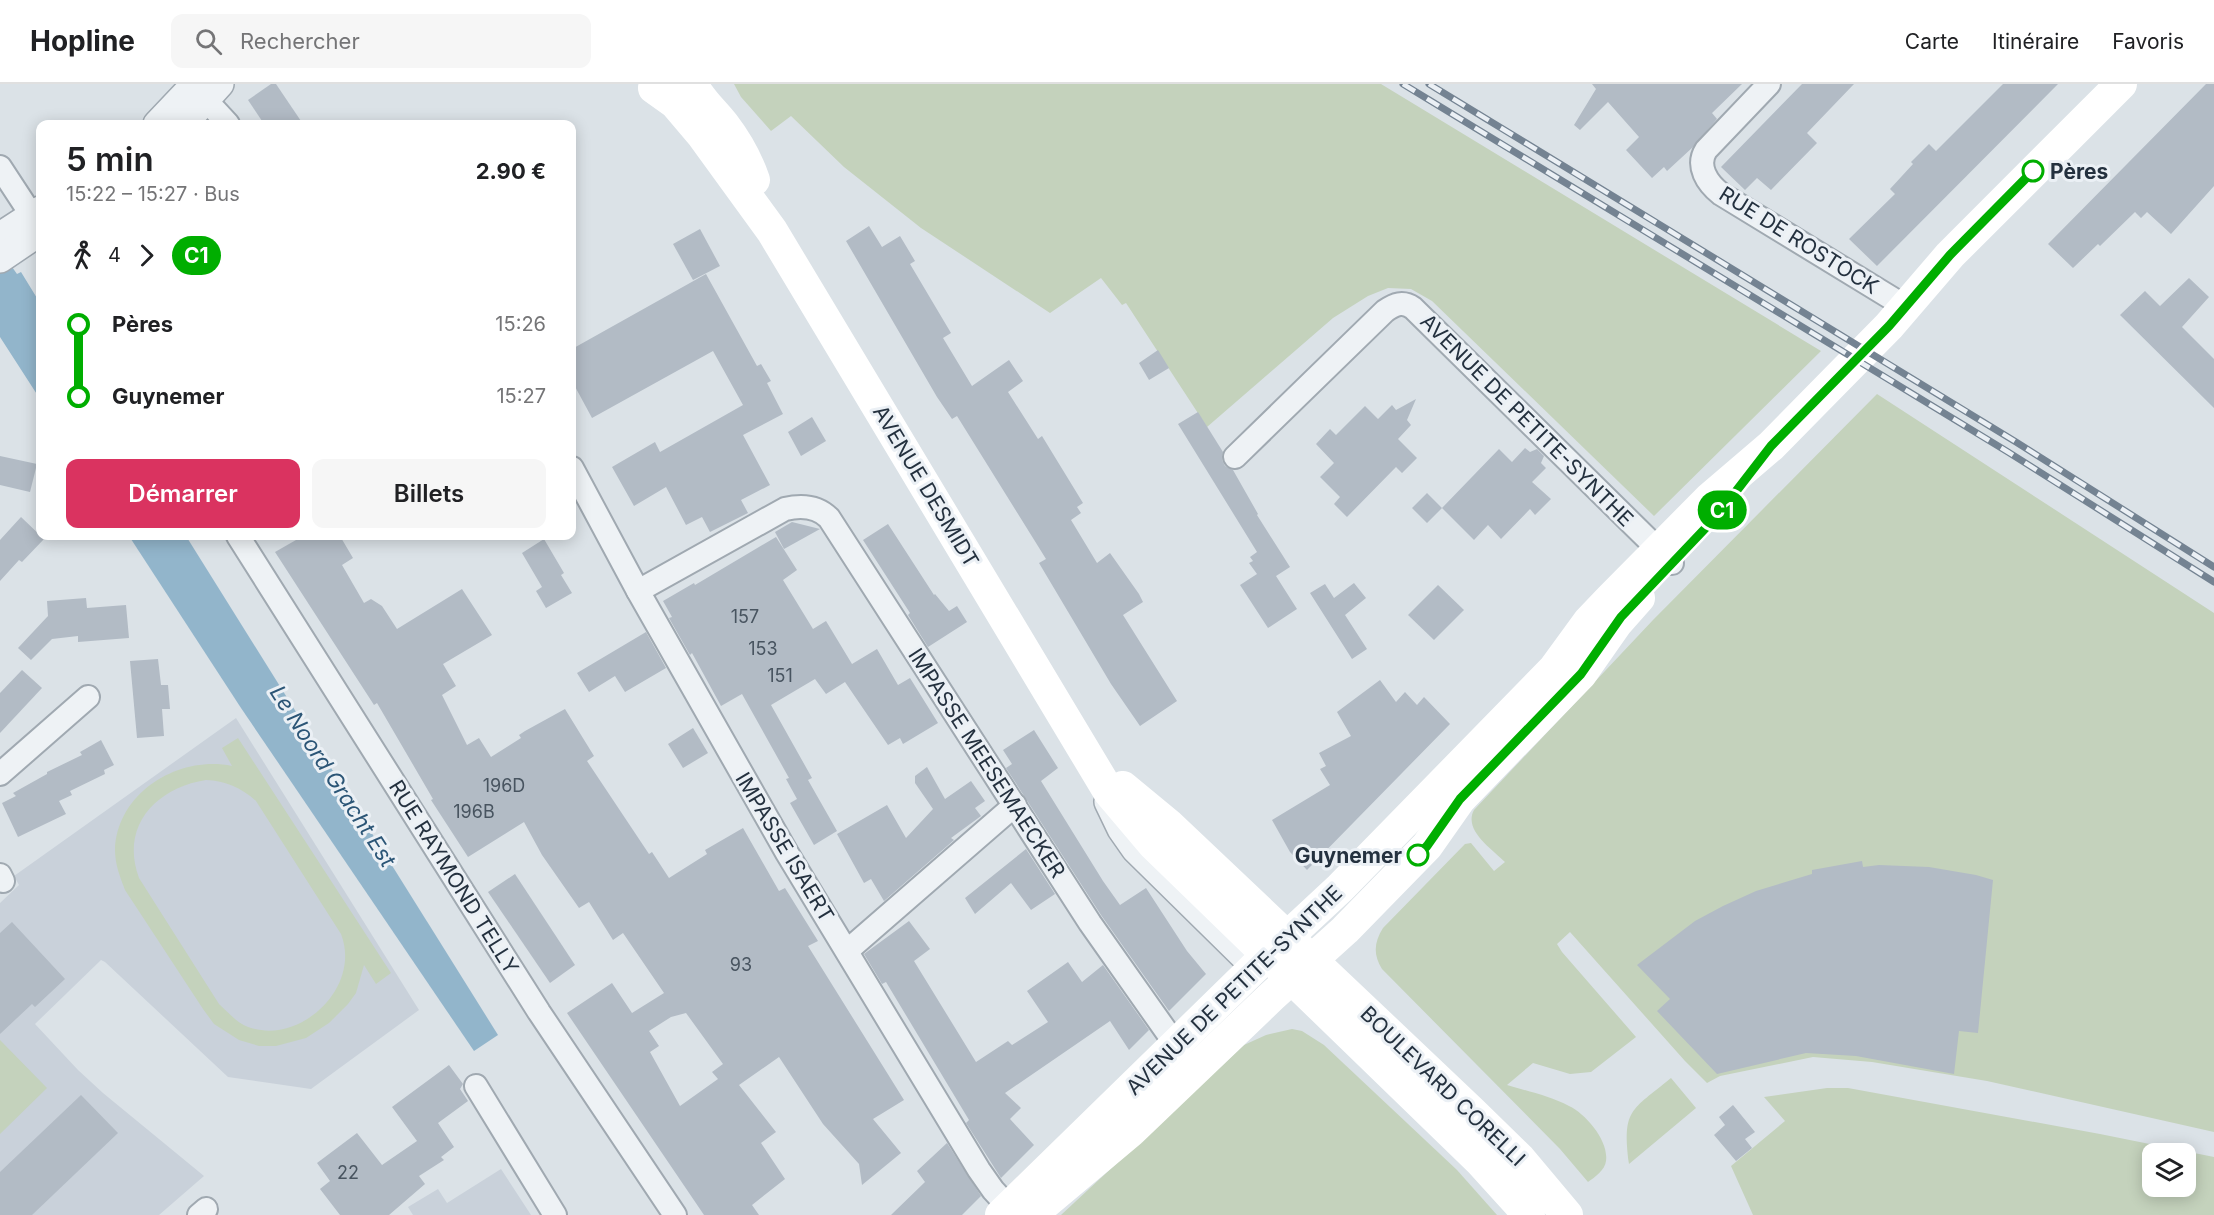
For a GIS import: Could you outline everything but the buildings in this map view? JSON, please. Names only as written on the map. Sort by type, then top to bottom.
[{"type":"main road","name":"AVENUE DESMIDT","points":[[692,84],[701,99],[726,128],[741,152],[772,231]]},
{"type":"main road","name":"AVENUE DE PETITE-SYNTHE","points":[[1014,1213],[1131,1131],[1303,970],[1423,851],[1460,799],[1575,681],[1665,556],[1719,490],[1771,446],[1906,307],[1950,255],[2121,84]]},
{"type":"main road","name":"AVENUE DESMIDT","points":[[657,85],[704,136],[772,231],[1079,740],[1096,774],[1142,831],[1270,953],[1303,970]]},
{"type":"main road","name":"AVENUE DE PETITE-SYNTHE","points":[[1014,1213],[1176,1045],[1340,888],[1554,669],[1589,621],[1665,556]]},
{"type":"main road","name":"AVENUE DESMIDT","points":[[1079,740],[1120,785],[1162,819],[1270,953]]},
{"type":"main road","name":"BOULEVARD CORELLI","points":[[1303,970],[1529,1215]]},
{"type":"main road","name":"BOULEVARD CORELLI","points":[[1303,970],[1507,1146],[1567,1215]]},
{"type":"street","name":"RUE DE ROSTOCK","points":[[1769,84],[1706,150],[1701,164],[1707,179],[1721,194],[1906,307]]},
{"type":"street","points":[[162,120],[203,89]]},
{"type":"street","points":[[186,120],[203,89]]},
{"type":"street","points":[[203,89],[225,120]]},
{"type":"street","points":[[0,167],[36,218]]},
{"type":"street","points":[[4,249],[36,223]]},
{"type":"street","name":"AVENUE DE PETITE-SYNTHE","points":[[1235,457],[1385,311],[1396,305],[1405,304],[1413,308],[1665,556]]},
{"type":"street","name":"IMPASSE ISAERT","points":[[576,475],[638,591],[787,853],[982,1175],[1014,1213]]},
{"type":"street","name":"IMPASSE MEESEMAECKER","points":[[638,591],[785,508],[810,507],[824,513],[1090,923],[1176,1045]]},
{"type":"street","name":"RUE RAYMOND TELLY","points":[[241,540],[539,1012],[675,1215]]},
{"type":"street","points":[[0,774],[88,697]]},
{"type":"street","points":[[847,951],[1015,805]]},
{"type":"street","points":[[476,1086],[555,1215]]},
{"type":"shaded area","points":[[236,718],[419,1010],[311,1089],[228,1077],[101,960],[35,1024],[103,1093],[204,1176],[159,1215],[0,1215],[0,903],[19,885],[14,876]]},
{"type":"shaded area","points":[[501,1169],[531,1215],[413,1215],[408,1207],[438,1189],[447,1203]]},
{"type":"green space","points":[[734,84],[1381,84],[1821,351],[1654,516],[1432,301],[1411,289],[1388,288],[1368,296],[1333,318],[1207,427],[1126,303],[1122,305],[1101,278],[1050,313],[921,228],[844,167],[791,116],[771,131],[741,97]]},
{"type":"green space","points":[[1877,394],[2214,613],[2214,1132],[1987,1081],[1872,1062],[1813,1057],[1720,1076],[1707,1083],[1570,932],[1557,944],[1562,952],[1636,1037],[1591,1072],[1570,1074],[1533,1063],[1507,1085],[1562,1102],[1576,1110],[1595,1129],[1604,1145],[1606,1161],[1597,1176],[1588,1182],[1560,1149],[1382,969],[1376,954],[1378,938],[1383,928],[1465,844],[1471,843],[1494,871],[1505,862],[1476,832],[1472,825],[1474,810],[1653,620]]},
{"type":"green space","points":[[238,738],[391,973],[376,984],[364,965],[356,993],[329,1023],[306,1038],[276,1046],[259,1046],[239,1040],[214,1024],[125,890],[116,860],[118,829],[127,811],[139,795],[154,782],[172,772],[192,766],[212,764],[232,766],[222,748]],"holes":[[[206,780],[233,786],[256,801],[341,934],[345,954],[342,974],[334,992],[322,1008],[305,1020],[287,1028],[268,1031],[248,1027],[236,1020],[219,1004],[139,878],[134,859],[134,842],[138,827],[146,813],[157,801],[171,792],[188,784]]]},
{"type":"green space","points":[[1292,1029],[1302,1031],[1324,1045],[1457,1170],[1497,1215],[1061,1215],[1244,1045],[1266,1035]]},
{"type":"green space","points":[[0,1040],[47,1088],[0,1134]]},
{"type":"green space","points":[[1671,1078],[1696,1108],[1629,1164],[1627,1132],[1632,1113],[1638,1105]]},
{"type":"green space","points":[[1827,1088],[1848,1088],[2145,1143],[2142,1143],[2142,1197],[2196,1197],[2196,1153],[2214,1157],[2214,1215],[1753,1215],[1731,1166],[1785,1121],[1764,1097]]},
{"type":"water","points":[[0,250],[17,274],[21,272],[36,296],[36,393],[0,337]]},
{"type":"water","name":"Le Noord Gracht Est","points":[[132,540],[189,540],[498,1035],[474,1051],[241,708]]},
{"type":"railway","points":[[1403,84],[2008,452],[2214,582]]},
{"type":"railway","points":[[1429,84],[2016,442],[2214,567]]},
{"type":"bus line","name":"C1","points":[[1418,855],[1436,834],[1460,799],[1581,674],[1621,617],[1717,516],[1771,446],[1889,326],[1939,266],[2033,171]]},
{"type":"place","name":"Pères","points":[[2033,171]]},
{"type":"place","name":"Guynemer","points":[[1418,855]]}]
